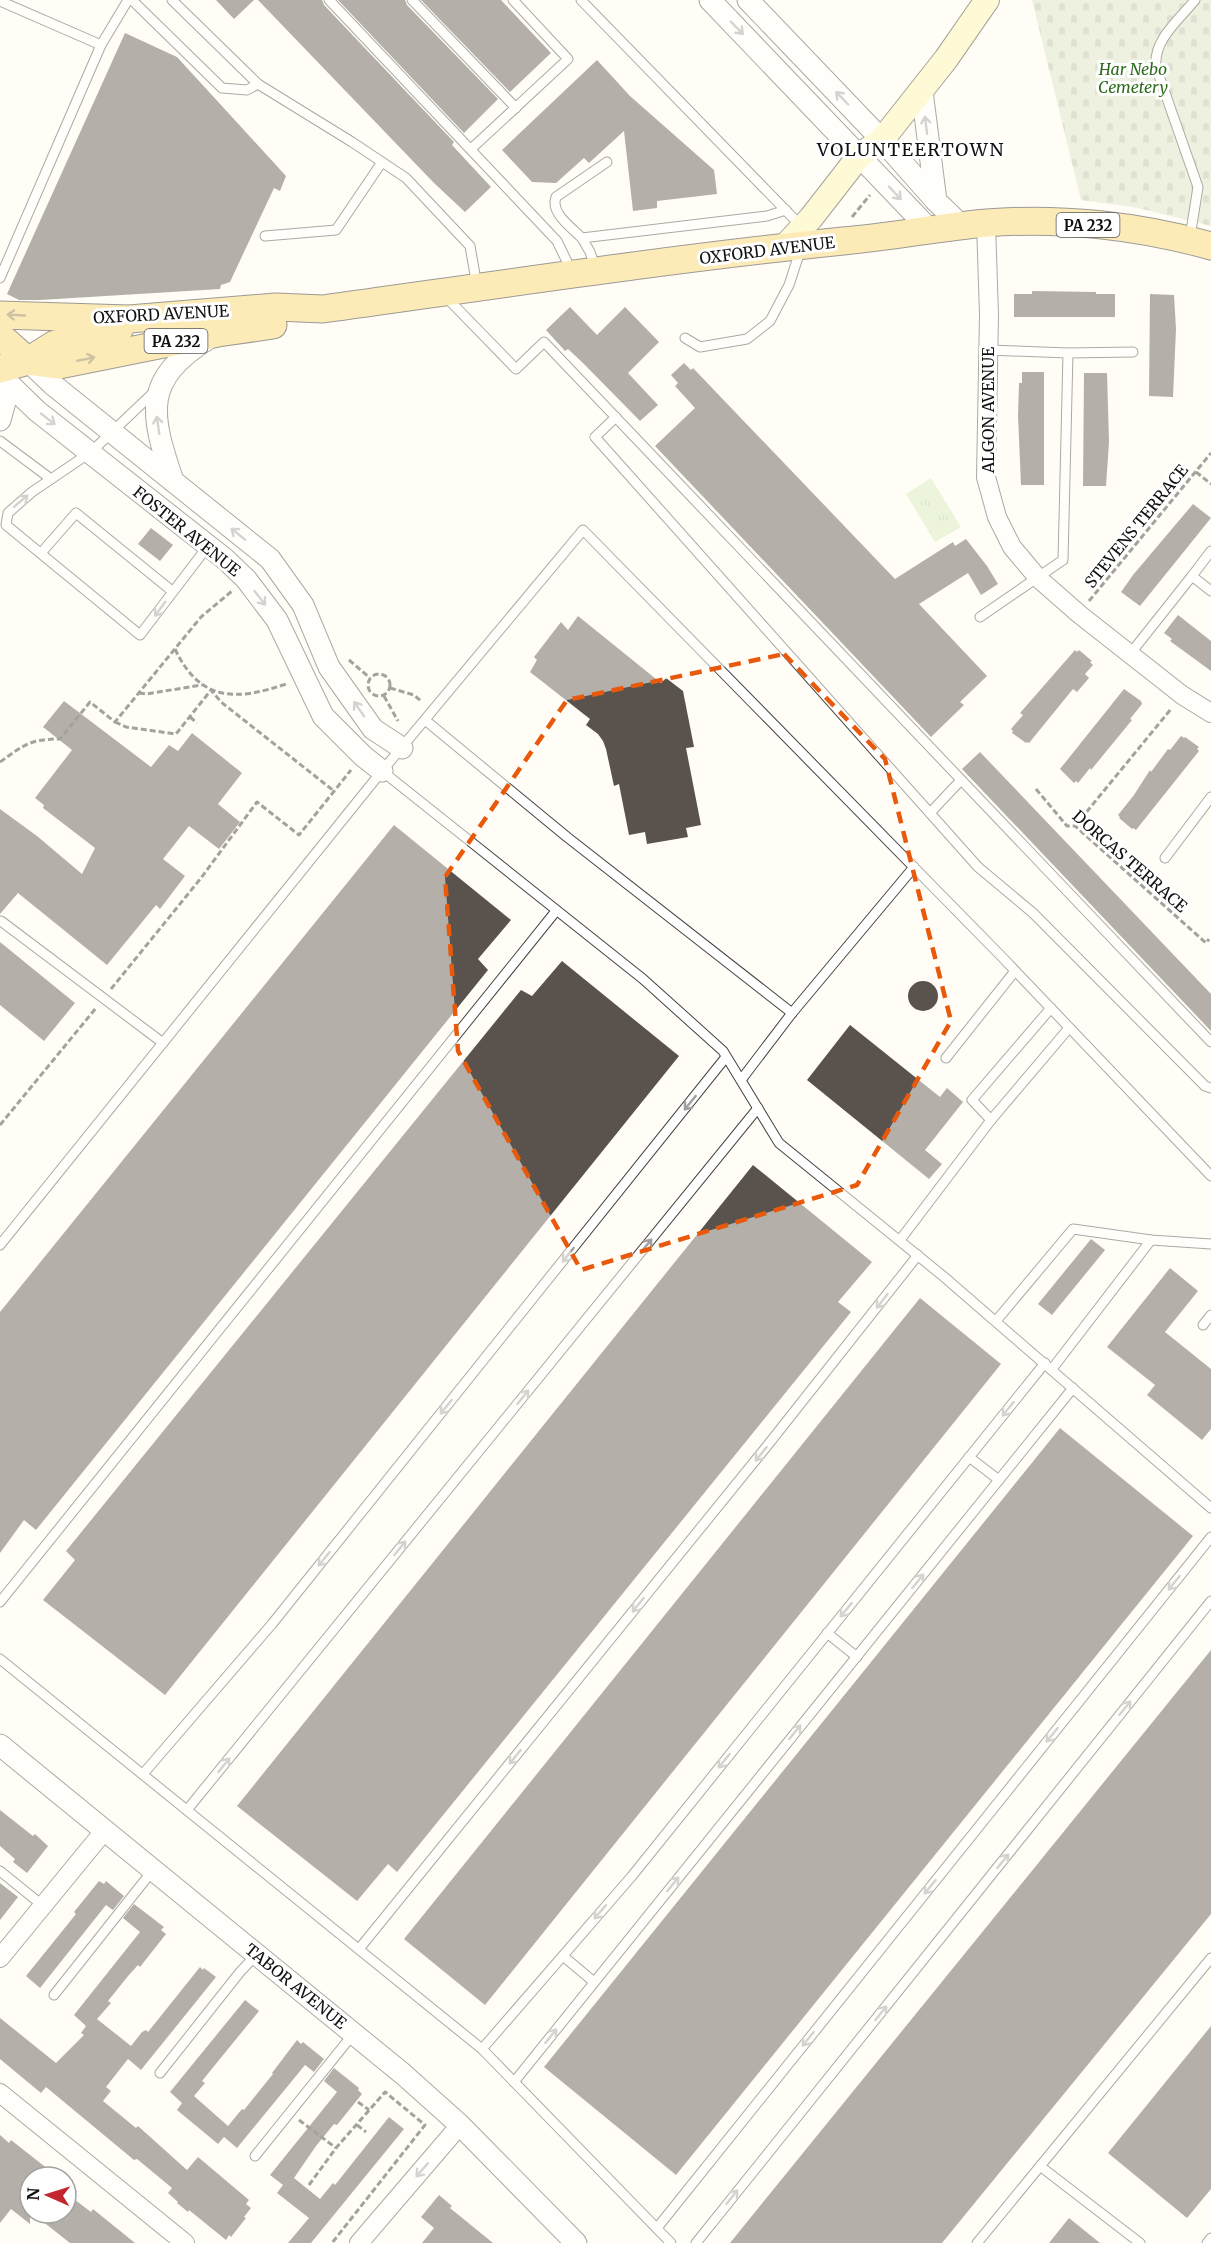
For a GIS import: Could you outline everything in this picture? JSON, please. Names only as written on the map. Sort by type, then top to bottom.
[{"type":"main road","points":[[794,232],[860,155],[882,140],[922,91],[987,0]]},
{"type":"main road","name":"OXFORD AVENUE","points":[[0,315],[129,319],[180,317],[276,307],[322,309],[585,274],[794,232],[931,231],[974,225],[1024,222],[1146,230],[1200,243]]},
{"type":"main road","name":"OXFORD AVENUE","points":[[28,361],[59,365],[218,333],[279,324],[322,309]]},
{"type":"main road","points":[[2,375],[55,344],[180,317]]},
{"type":"main road","points":[[0,336],[28,361]]},
{"type":"street","points":[[710,0],[931,231]]},
{"type":"street","points":[[748,0],[882,140],[936,201],[974,225]]},
{"type":"street","points":[[922,91],[936,201]]},
{"type":"street","name":"ALGON AVENUE","points":[[974,225],[989,315],[986,477],[997,517],[1012,547],[1038,578],[1130,654],[1211,713]]},
{"type":"street","points":[[173,481],[164,454],[158,424],[156,405],[160,386],[171,367],[180,358],[218,333]]},
{"type":"street","name":"FOSTER AVENUE","points":[[28,361],[52,384],[270,559],[303,605],[329,667],[373,729],[402,748]]},
{"type":"street","points":[[0,420],[5,402],[2,375]]},
{"type":"street","name":"FOSTER AVENUE","points":[[2,375],[37,411],[208,546],[246,579],[277,620],[323,716],[363,756],[382,771]]},
{"type":"street","name":"TABOR AVENUE","points":[[0,1745],[403,2073],[460,2126],[576,2243]]},
{"type":"street","points":[[0,1958],[105,1830]]},
{"type":"street","points":[[0,2092],[185,2243]]},
{"type":"street","points":[[366,2238],[460,2126]]},
{"type":"lane","points":[[0,278],[101,45],[130,0],[222,88],[247,90],[258,84]]},
{"type":"lane","points":[[172,0],[258,84],[406,178],[470,246],[478,288]]},
{"type":"lane","points":[[328,0],[557,240],[585,274]]},
{"type":"lane","points":[[412,0],[516,108]]},
{"type":"lane","points":[[471,150],[568,59],[513,0]]},
{"type":"lane","points":[[581,0],[794,232],[789,285],[770,321],[747,339],[700,347],[685,338]]},
{"type":"lane","points":[[1195,0],[1159,44],[1155,55],[1156,67],[1198,187],[1200,243]]},
{"type":"lane","points":[[0,1],[101,45]]},
{"type":"lane","points":[[265,236],[336,230],[382,162]]},
{"type":"lane","points":[[585,274],[590,252],[582,238],[557,212],[554,201],[556,197],[607,162]]},
{"type":"lane","points":[[582,238],[767,216],[794,232]]},
{"type":"lane","points":[[442,293],[516,369],[543,342],[1211,1042]]},
{"type":"lane","points":[[988,350],[1068,353],[1133,352]]},
{"type":"lane","points":[[980,617],[1063,560],[1068,353]]},
{"type":"lane","points":[[160,386],[91,452],[51,478],[8,513],[6,525],[140,635],[208,546]]},
{"type":"lane","points":[[616,417],[595,437],[978,867],[1033,913],[1205,1086],[1211,1088]]},
{"type":"lane","points":[[0,441],[51,478]]},
{"type":"lane","points":[[41,554],[76,513],[172,591]]},
{"type":"lane","points":[[0,1245],[382,771],[583,530],[914,867],[1211,1176]]},
{"type":"lane","points":[[1130,654],[1211,551]]},
{"type":"lane","points":[[1192,576],[1211,591]]},
{"type":"lane","points":[[425,720],[567,837],[792,1013]]},
{"type":"lane","points":[[382,771],[644,979],[723,1051],[779,1143],[996,1321],[1211,1508]]},
{"type":"lane","points":[[930,813],[962,780]]},
{"type":"lane","points":[[1165,858],[1211,797]]},
{"type":"lane","points":[[741,1080],[792,1013],[914,867]]},
{"type":"lane","points":[[0,1602],[556,911]]},
{"type":"lane","points":[[1,921],[163,1043]]},
{"type":"lane","points":[[946,1058],[1015,971]]},
{"type":"lane","points":[[991,1120],[972,1100],[1051,1008]]},
{"type":"lane","points":[[900,1240],[991,1120],[1069,1028]]},
{"type":"lane","points":[[143,1774],[272,1624],[726,1057]]},
{"type":"lane","points":[[187,1810],[758,1108]]},
{"type":"lane","points":[[996,1321],[1072,1228],[1151,1240],[1211,1244]]},
{"type":"lane","points":[[482,2049],[632,1876],[969,1457],[1048,1366],[1151,1240]]},
{"type":"lane","points":[[359,1949],[918,1256]]},
{"type":"lane","points":[[1203,1325],[1211,1315]]},
{"type":"lane","points":[[514,2082],[1073,1388]]},
{"type":"lane","points":[[969,1457],[999,1480]]},
{"type":"lane","points":[[657,2228],[1211,1537]]},
{"type":"lane","points":[[696,2243],[1211,1601]]},
{"type":"lane","points":[[827,1633],[856,1657]]},
{"type":"lane","points":[[0,1659],[482,2049],[671,2243]]},
{"type":"lane","points":[[54,1995],[153,1870]]},
{"type":"lane","points":[[0,1871],[42,1905]]},
{"type":"lane","points":[[160,2073],[256,1954]]},
{"type":"lane","points":[[562,1956],[594,1982]]},
{"type":"lane","points":[[977,2243],[1211,1958]]},
{"type":"lane","points":[[255,2156],[354,2033]]},
{"type":"lane","points":[[1040,2166],[1140,2243]]},
{"type":"lane","points":[[1207,2243],[1211,2238]]},
{"type":"path","points":[[852,217],[874,190]]},
{"type":"path","name":"STEVENS TERRACE","points":[[1079,614],[1211,453]]},
{"type":"path","points":[[1196,472],[1211,484]]},
{"type":"path","points":[[115,722],[201,618],[234,589]]},
{"type":"path","points":[[175,649],[193,677],[211,690],[227,694],[256,694],[290,683]]},
{"type":"path","points":[[344,656],[370,678]]},
{"type":"path","points":[[383,674],[390,688],[384,695],[373,695],[369,690],[368,682],[370,678],[383,674]]},
{"type":"path","points":[[139,693],[146,694],[202,685]]},
{"type":"path","points":[[390,688],[414,695],[421,701]]},
{"type":"path","points":[[0,762],[27,743],[41,739],[60,739],[90,702],[115,722],[126,727],[176,734],[211,690]]},
{"type":"path","points":[[211,690],[221,702],[334,791]]},
{"type":"path","points":[[1075,826],[1182,694]]},
{"type":"path","points":[[384,695],[401,725]]},
{"type":"path","points":[[190,717],[197,723]]},
{"type":"path","points":[[0,1125],[201,878],[257,802],[299,835],[353,767]]},
{"type":"path","name":"DORCAS TERRACE","points":[[1036,789],[1067,826],[1075,826],[1206,943],[1210,939]]},
{"type":"path","points":[[309,2185],[336,2148],[384,2092],[425,2125],[332,2243]]},
{"type":"path","points":[[358,2102],[369,2110]]},
{"type":"path","points":[[290,2113],[336,2148]]},
{"type":"path","points":[[357,2125],[366,2132]]},
{"type":"highlighted area","points":[[784,654],[885,759],[951,1021],[857,1185],[581,1270],[458,1051],[445,877],[567,700]]},
{"type":"green space","name":"Har Nebo Cemetery","points":[[1032,0],[1211,0],[1211,226],[1138,208],[1081,200]]},
{"type":"green space","points":[[931,478],[961,527],[935,542],[906,494]]},
{"type":"building","points":[[216,0],[254,0],[234,19]]},
{"type":"building","points":[[258,0],[322,0],[324,5],[454,142],[452,145],[491,187],[465,212],[434,183]]},
{"type":"building","points":[[338,0],[405,0],[407,5],[498,99],[464,133]]},
{"type":"building","points":[[421,0],[501,0],[551,53],[510,92]]},
{"type":"building","points":[[125,33],[177,57],[286,176],[280,191],[274,188],[230,282],[221,285],[220,289],[19,300],[7,294]]},
{"type":"building","points":[[597,60],[630,96],[714,170],[717,194],[657,201],[657,208],[633,211],[624,131],[589,163],[584,158],[556,183],[532,182],[502,150]]},
{"type":"building","points":[[1032,291],[1115,294],[1115,317],[1014,317],[1014,294],[1032,294]]},
{"type":"building","points":[[1150,294],[1174,295],[1176,329],[1173,397],[1149,396]]},
{"type":"building","points":[[570,307],[597,335],[625,307],[659,342],[628,373],[658,405],[640,421],[583,363],[568,349],[565,351],[546,330]]},
{"type":"building","points":[[684,363],[691,370],[693,368],[895,579],[953,542],[955,546],[966,539],[987,566],[998,584],[981,595],[968,573],[919,604],[987,676],[960,702],[964,705],[931,737],[655,446],[695,408],[675,386],[678,383],[671,375]]},
{"type":"building","points":[[1022,372],[1044,372],[1044,485],[1021,485],[1018,416],[1019,383],[1022,383]]},
{"type":"building","points":[[1084,373],[1107,373],[1109,442],[1106,486],[1083,486]]},
{"type":"building","points":[[1193,504],[1211,518],[1140,606],[1121,592]]},
{"type":"building","points":[[151,528],[173,545],[160,561],[138,544]]},
{"type":"building","points":[[1178,615],[1211,641],[1211,671],[1170,641],[1172,639],[1164,633]]},
{"type":"building","points":[[578,616],[661,683],[666,678],[683,691],[694,747],[686,748],[701,825],[686,828],[688,837],[647,844],[645,832],[629,835],[619,784],[614,786],[603,741],[586,725],[590,719],[530,672],[537,660],[534,657],[561,622],[568,630]]},
{"type":"building","points":[[1075,650],[1077,652],[1079,650],[1092,661],[1090,662],[1093,665],[1085,674],[1089,678],[1077,692],[1073,689],[1029,743],[1026,743],[1012,733],[1011,729],[1023,715],[1020,713]]},
{"type":"building","points":[[1124,689],[1142,704],[1130,719],[1132,720],[1091,770],[1090,768],[1078,783],[1076,781],[1074,783],[1060,769]]},
{"type":"building","points":[[64,701],[151,767],[169,745],[178,751],[192,733],[242,773],[218,804],[240,822],[219,849],[189,826],[163,859],[185,876],[160,909],[156,905],[107,965],[18,893],[0,914],[0,809],[37,836],[82,874],[95,848],[43,808],[44,805],[35,798],[72,750],[43,727]]},
{"type":"building","points":[[1181,736],[1199,747],[1197,749],[1199,751],[1136,830],[1132,829],[1118,815],[1150,770],[1151,772]]},
{"type":"building","points":[[980,752],[1211,994],[1211,1031],[962,769]]},
{"type":"building","points":[[394,825],[511,920],[478,959],[488,970],[36,1530],[24,1520],[0,1553],[0,1312]]},
{"type":"building","points":[[0,942],[75,1003],[44,1041],[0,1005]]},
{"type":"building","points":[[562,961],[679,1056],[165,1695],[43,1600],[75,1560],[66,1551],[521,990],[532,996]]},
{"type":"building","points":[[923,981],[934,985],[938,996],[934,1007],[923,1011],[912,1007],[908,996],[912,985]]},
{"type":"building","points":[[850,1025],[940,1097],[947,1088],[963,1102],[925,1150],[942,1164],[929,1179],[807,1080]]},
{"type":"building","points":[[753,1165],[872,1262],[838,1302],[851,1312],[397,1872],[388,1864],[357,1901],[237,1806]]},
{"type":"building","points":[[1091,1239],[1105,1250],[1052,1315],[1038,1304]]},
{"type":"building","points":[[1170,1268],[1198,1291],[1165,1332],[1211,1369],[1211,1429],[1202,1440],[1147,1395],[1155,1385],[1107,1347]]},
{"type":"building","points":[[920,1298],[1001,1364],[485,2005],[404,1939]]},
{"type":"building","points":[[1060,1428],[1193,1536],[676,2175],[544,2067]]},
{"type":"building","points":[[1211,1650],[1211,1914],[942,2243],[730,2243]]},
{"type":"building","points":[[0,1810],[48,1846],[27,1873],[13,1862],[15,1859],[0,1846]]},
{"type":"building","points":[[99,1881],[104,1884],[106,1881],[124,1896],[113,1910],[106,1905],[40,1988],[26,1976],[76,1914],[74,1912]]},
{"type":"building","points":[[0,1883],[18,1897],[0,1920]]},
{"type":"building","points":[[134,1904],[164,1927],[161,1930],[166,1934],[140,1967],[138,1965],[128,1976],[108,2001],[111,2003],[97,2019],[131,2046],[142,2032],[146,2030],[148,2032],[200,1967],[216,1977],[141,2070],[128,2059],[106,2087],[111,2091],[103,2101],[136,2128],[138,2126],[187,2170],[198,2157],[249,2200],[246,2204],[251,2208],[244,2217],[246,2218],[226,2240],[177,2203],[168,2193],[172,2188],[137,2159],[134,2160],[46,2087],[41,2093],[0,2059],[0,2018],[56,2063],[84,2035],[81,2033],[86,2026],[74,2015],[140,1932],[123,1918]]},
{"type":"building","points":[[245,2000],[259,2011],[202,2081],[205,2083],[194,2096],[228,2126],[273,2074],[297,2040],[301,2044],[303,2042],[324,2059],[314,2072],[305,2065],[237,2148],[224,2137],[218,2144],[177,2110],[182,2103],[170,2092]]},
{"type":"building","points":[[1211,2026],[1211,2189],[1187,2218],[1108,2153]]},
{"type":"building","points":[[334,2068],[359,2088],[362,2094],[337,2125],[334,2124],[316,2146],[294,2178],[320,2199],[333,2183],[335,2185],[389,2117],[404,2129],[311,2243],[288,2243],[309,2218],[277,2193],[283,2185],[270,2175],[337,2092],[324,2081]]},
{"type":"building","points":[[0,2135],[9,2143],[11,2140],[43,2165],[18,2165],[18,2215],[11,2209],[0,2223]]},
{"type":"building","points":[[439,2195],[452,2206],[450,2208],[493,2243],[422,2243],[434,2228],[421,2217]]},
{"type":"building","points":[[78,2202],[91,2212],[93,2209],[135,2243],[70,2243],[47,2225],[78,2225]]},
{"type":"building","points":[[1069,2218],[1100,2243],[1049,2243]]},
{"type":"district","name":"VOLUNTEERTOWN","points":[[911,149]]}]
